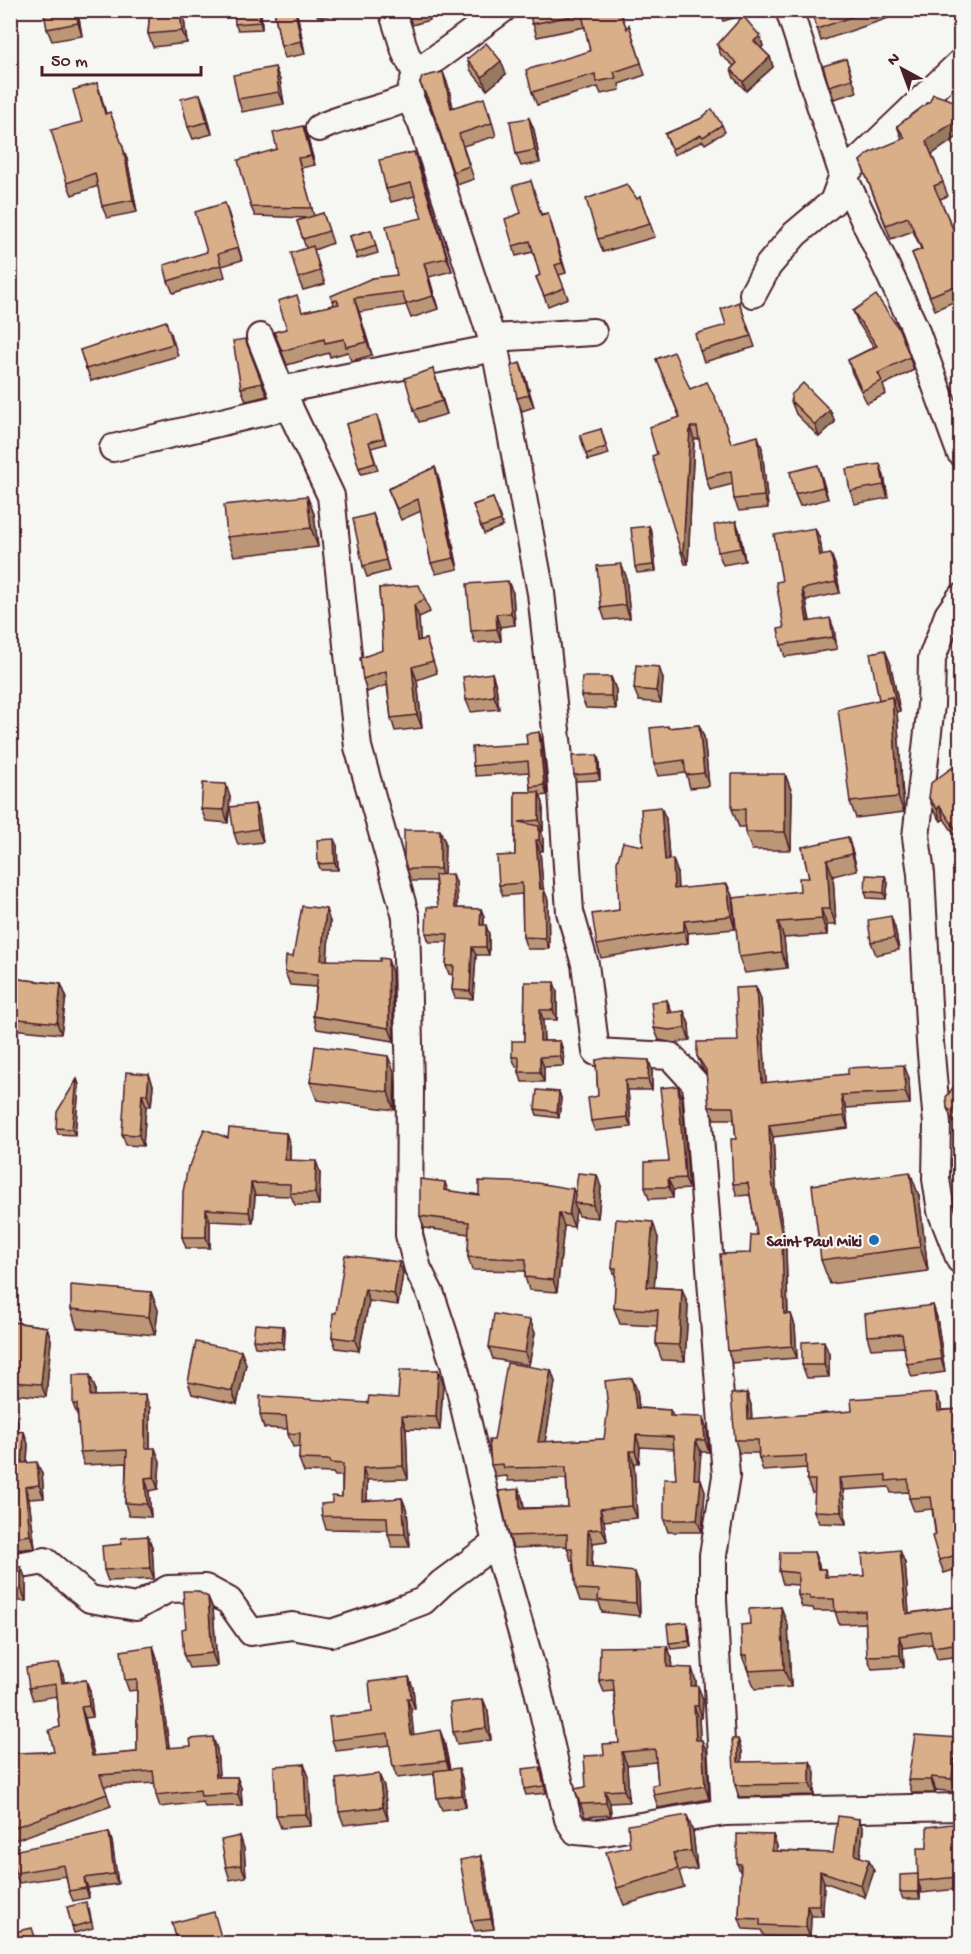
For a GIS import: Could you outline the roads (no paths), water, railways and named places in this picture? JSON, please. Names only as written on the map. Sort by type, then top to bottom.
[{"type":"street","points":[[392,10],[406,54],[421,122],[494,343],[541,593],[561,776],[570,912],[585,964],[596,1052],[670,1056],[696,1084],[726,1476],[713,1556],[713,1599],[725,1812]]},
{"type":"street","points":[[319,128],[337,120],[388,107],[502,10]]},
{"type":"street","points":[[789,10],[843,175],[914,326],[960,452]]},
{"type":"street","points":[[753,294],[768,266],[795,234],[832,202],[843,175],[960,63]]},
{"type":"street","points":[[113,448],[285,398],[494,343],[593,332]]},
{"type":"street","points":[[260,337],[285,398],[332,496],[358,747],[406,917],[410,1087],[409,1235],[418,1269],[431,1295],[454,1364],[496,1543],[536,1682],[568,1819],[576,1831],[598,1833],[725,1812],[960,1807]]},
{"type":"street","points":[[960,598],[948,615],[932,658],[931,705],[916,837],[921,874],[937,1124],[936,1179],[940,1212],[960,1260]]},
{"type":"street","points":[[10,1567],[45,1561],[90,1599],[136,1607],[168,1589],[205,1588],[229,1601],[251,1632],[292,1626],[331,1633],[423,1601],[442,1583],[496,1543]]},
{"type":"place","name":"Saint Paul Miki","points":[[874,1240]]}]
